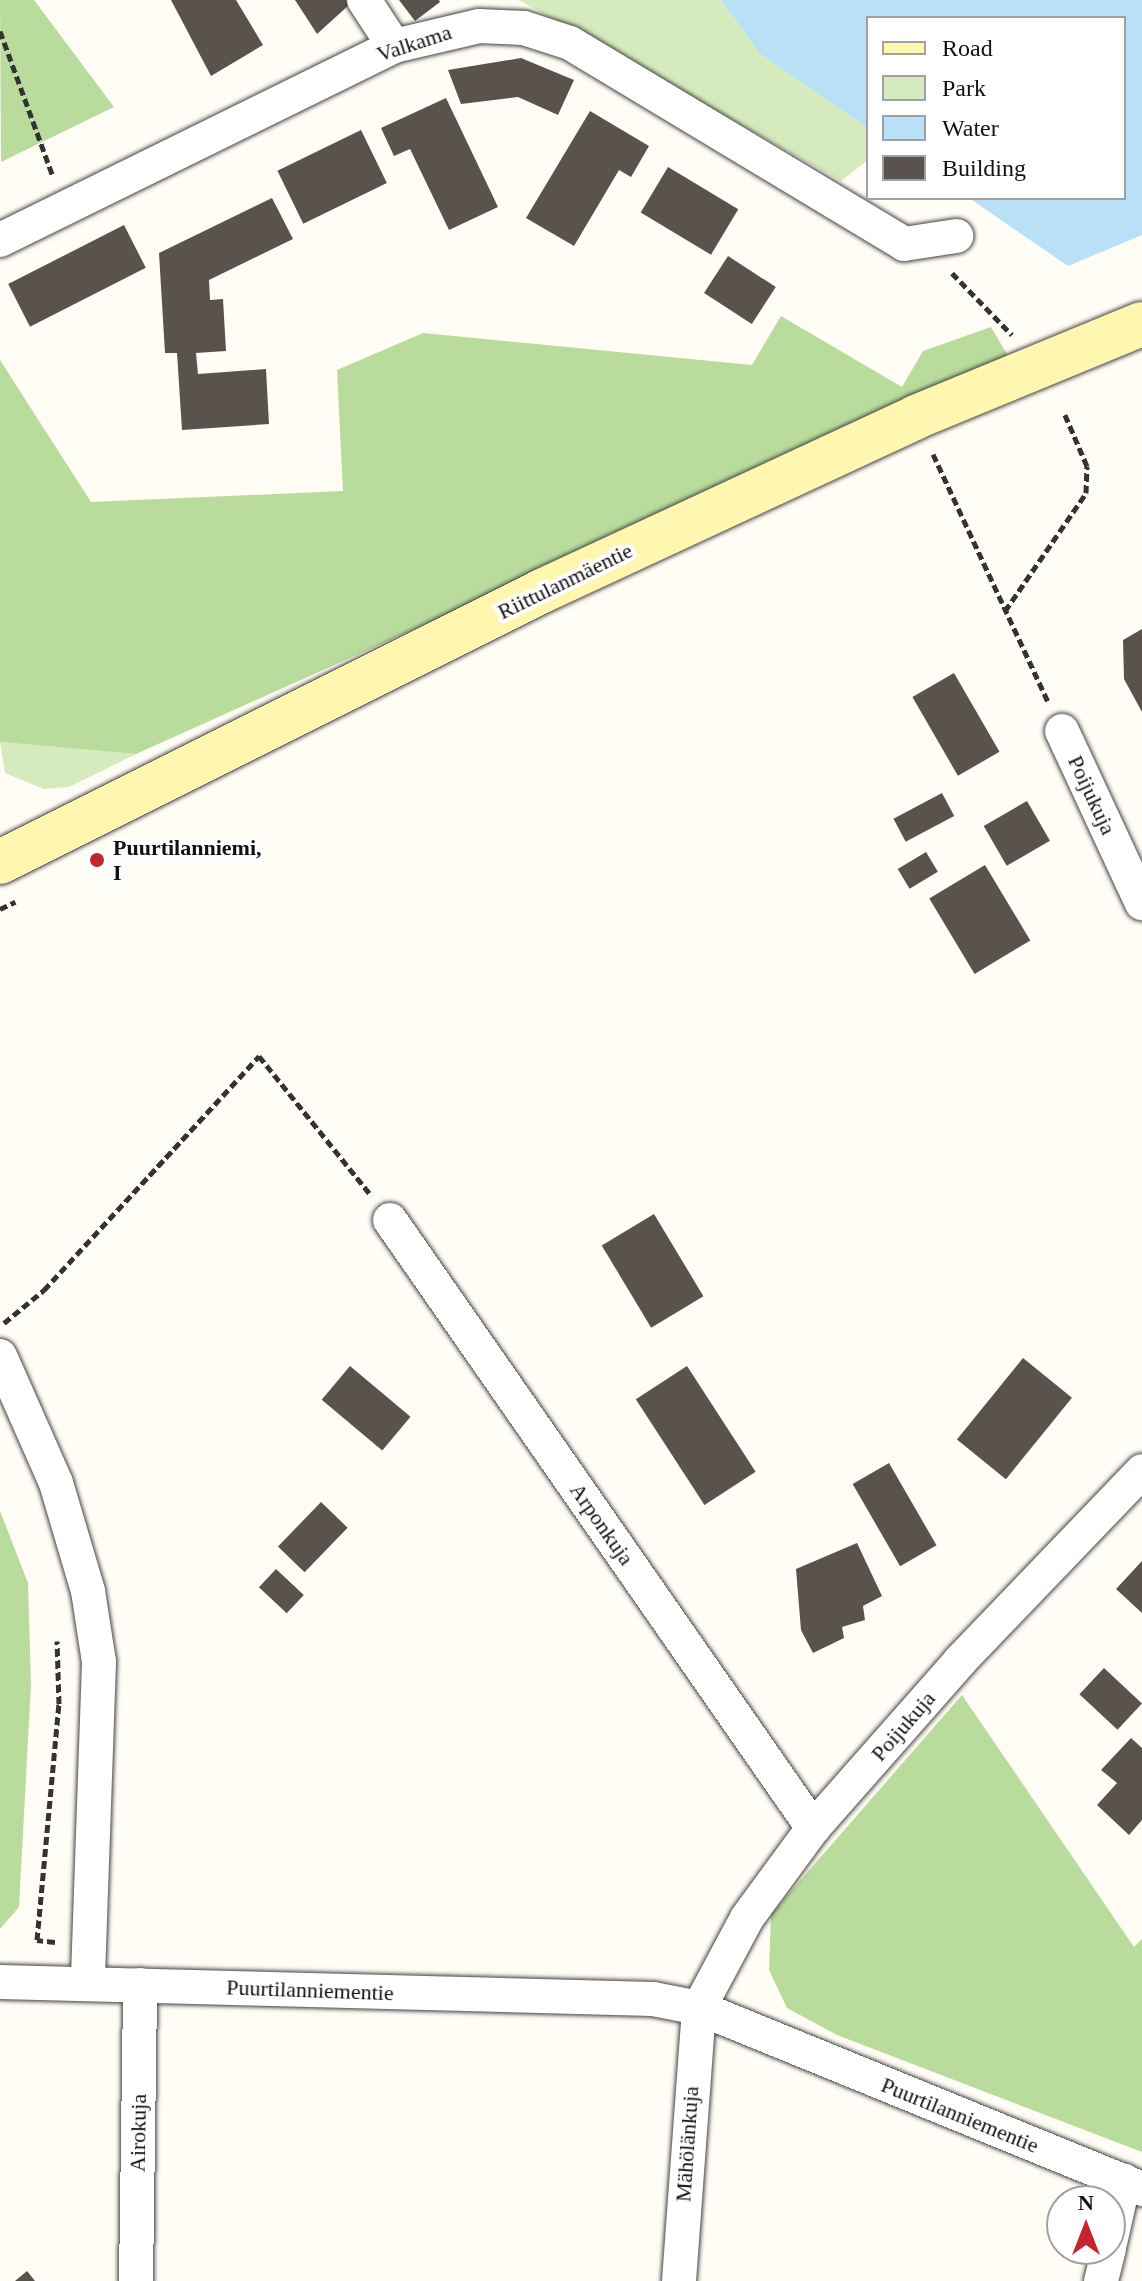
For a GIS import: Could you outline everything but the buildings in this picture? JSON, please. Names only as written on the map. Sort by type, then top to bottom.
[{"type":"street","points":[[364,0],[394,46]]},
{"type":"street","name":"Valkama","points":[[0,240],[394,46],[479,26],[524,28],[570,43],[904,244]]},
{"type":"street","points":[[904,244],[956,236]]},
{"type":"street","name":"Riittulanmäentie","points":[[1,861],[542,591],[916,417],[1142,324]]},
{"type":"street","name":"Poijukuja","points":[[1062,731],[1142,903]]},
{"type":"street","name":"Arponkuja","points":[[390,1220],[813,1828]]},
{"type":"street","points":[[0,1356],[56,1483],[88,1591],[99,1662],[88,1984]]},
{"type":"street","name":"Poijukuja","points":[[699,2008],[747,1918],[813,1828],[1142,1471]]},
{"type":"street","name":"Puurtilanniementie","points":[[0,1982],[653,1999],[699,2008],[1133,2185]]},
{"type":"street","name":"Airokuja","points":[[136,2281],[140,1985]]},
{"type":"street","name":"Mähölänkuja","points":[[679,2281],[699,2008]]},
{"type":"path","points":[[0,31],[64,209]]},
{"type":"path","points":[[904,244],[948,269],[1019,343]]},
{"type":"path","points":[[1005,611],[1086,493],[1087,466],[1065,415]]},
{"type":"path","points":[[916,417],[1062,731]]},
{"type":"path","points":[[0,1326],[44,1290],[259,1056],[390,1220]]},
{"type":"path","points":[[57,1629],[59,1704],[37,1940],[90,1946]]},
{"type":"green space","points":[[0,0],[34,0],[114,107],[1,162]]},
{"type":"green space","points":[[519,0],[721,0],[760,54],[866,127],[866,162],[841,181]]},
{"type":"green space","points":[[781,316],[902,387],[923,351],[991,327],[1011,361],[136,754],[0,742],[0,360],[91,502],[343,491],[337,370],[423,333],[752,365]]},
{"type":"green space","points":[[0,742],[136,754],[69,787],[44,789],[5,773]]},
{"type":"green space","points":[[0,1511],[28,1583],[31,1684],[19,1907],[0,1929]]},
{"type":"green space","points":[[962,1695],[1134,1947],[1142,1939],[1142,2152],[837,2035],[787,2008],[769,1970],[771,1914]]},
{"type":"water","points":[[721,0],[1142,0],[1142,235],[1068,266],[972,200],[1126,200],[1126,16],[866,16],[866,127],[760,54]]},
{"type":"place","name":"Puurtilanniemi, I","points":[[97,860]]}]
